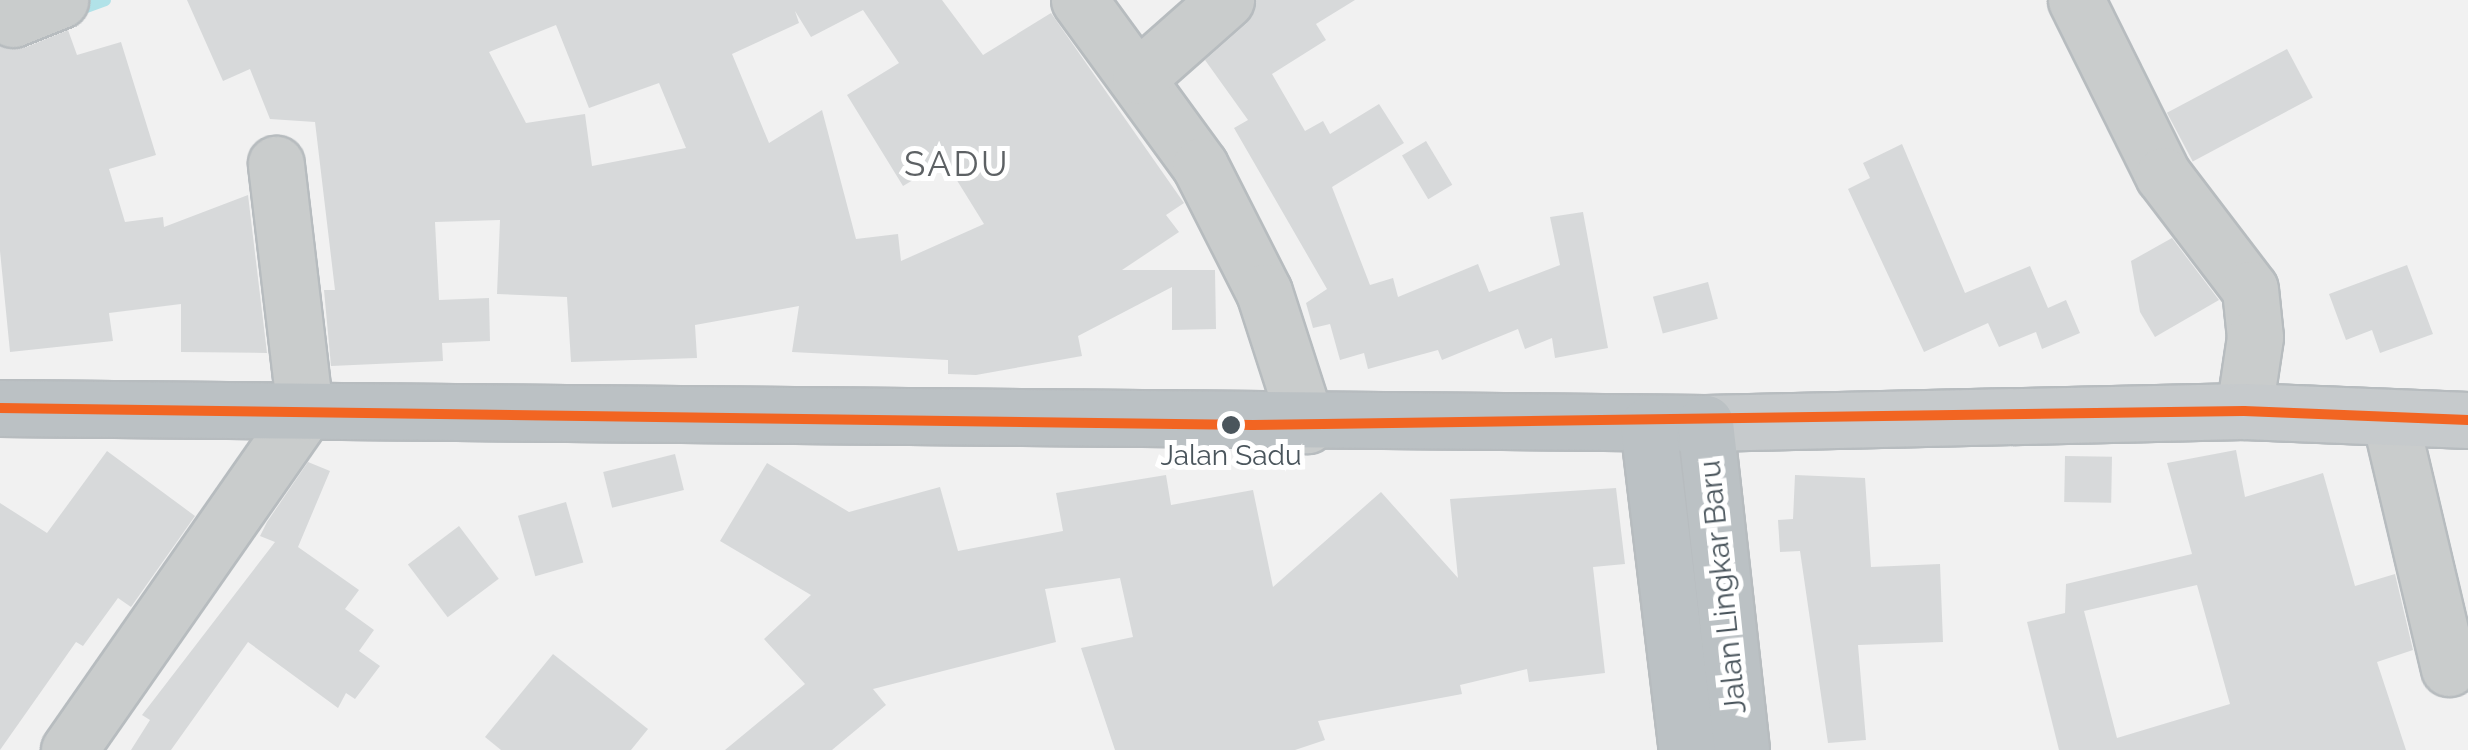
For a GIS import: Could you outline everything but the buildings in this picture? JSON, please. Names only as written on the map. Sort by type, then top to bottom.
[{"type":"highway","points":[[0,408],[1307,425],[1704,424]]},
{"type":"highway","name":"Jalan Lingkar Baru","points":[[1704,424],[1741,750]]},
{"type":"highway","name":"Jalan Lingkar Baru","points":[[1648,425],[1687,750]]},
{"type":"main road","points":[[1704,424],[2244,411],[2468,420]]},
{"type":"street","points":[[1078,0],[1140,76],[1200,166],[1264,292],[1307,425]]},
{"type":"street","points":[[1140,76],[1226,0]]},
{"type":"street","points":[[2076,0],[2163,175],[2250,289],[2255,337],[2244,411]]},
{"type":"street","points":[[69,750],[304,412],[276,164]]},
{"type":"street","points":[[2390,419],[2449,668]]},
{"type":"waterway","points":[[72,12],[105,0]]},
{"type":"transit line","points":[[0,408],[1253,425],[2244,411],[2468,420]]},
{"type":"place","name":"Jalan Sadu","points":[[1231,425]]},
{"type":"district","name":"SADU","points":[[957,164]]}]
